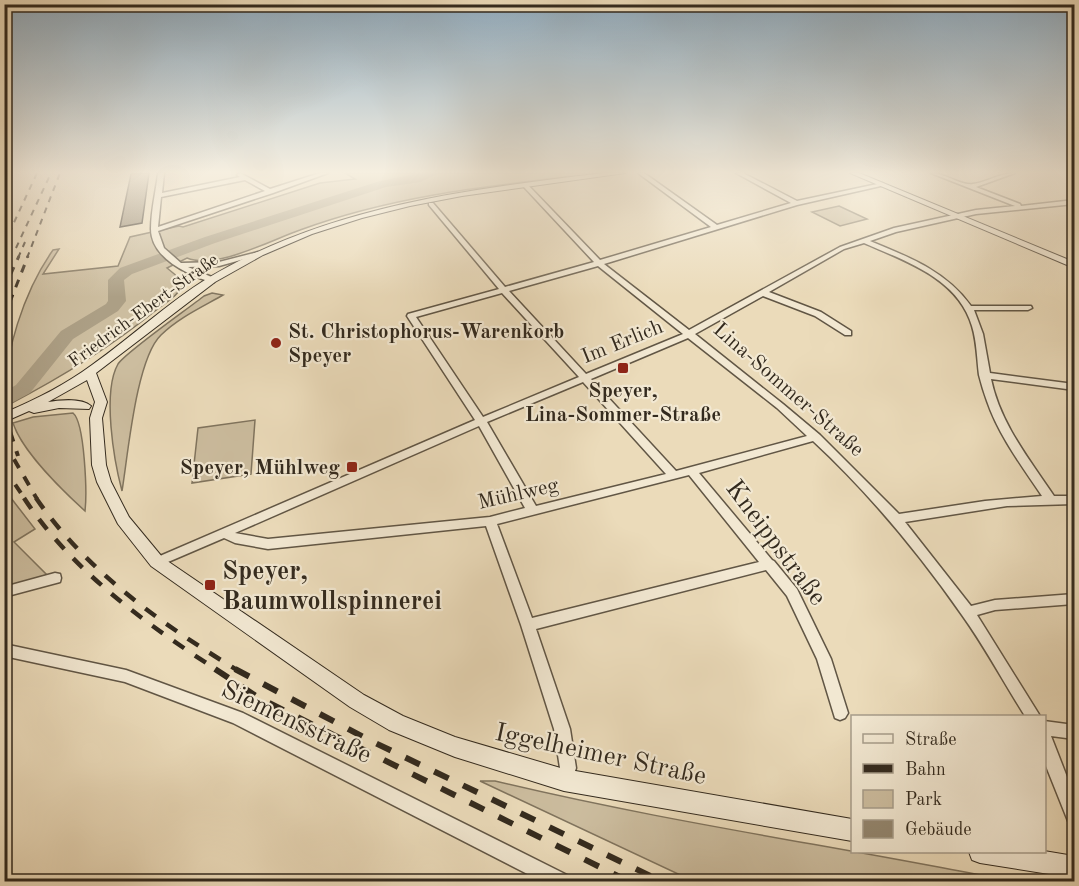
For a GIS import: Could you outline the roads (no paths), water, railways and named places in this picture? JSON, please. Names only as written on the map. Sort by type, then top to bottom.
[{"type":"main road","name":"Friedrich-Ebert-Straße","points":[[10,416],[90,372],[211,280],[258,254],[338,221],[368,214]]},
{"type":"main road","points":[[953,214],[1074,265]]},
{"type":"main road","name":"Iggelheimer Straße","points":[[90,372],[101,402],[96,418],[99,465],[113,502],[129,528],[157,562],[348,694],[396,723],[466,751],[564,780],[851,830]]},
{"type":"main road","points":[[69,385],[96,418]]},
{"type":"main road","points":[[10,416],[59,404],[85,406]]},
{"type":"main road","points":[[986,853],[1074,867]]},
{"type":"street","points":[[155,214],[154,230],[163,252],[179,264],[211,280]]},
{"type":"street","points":[[154,230],[202,214]]},
{"type":"street","points":[[439,214],[503,289],[586,377],[674,476]]},
{"type":"street","name":"Lina-Sommer-Straße","points":[[553,214],[599,263],[816,437],[896,519],[968,612],[1032,715]]},
{"type":"street","points":[[698,214],[715,227]]},
{"type":"street","points":[[533,511],[481,421],[411,316],[599,263],[757,214]]},
{"type":"street","name":"Im Erlich","points":[[157,562],[481,421],[690,334],[842,248],[863,240],[967,214]]},
{"type":"street","points":[[863,240],[931,271],[949,285],[969,308],[979,337],[984,375],[1001,422],[1050,499]]},
{"type":"street","points":[[191,266],[219,264],[258,254]]},
{"type":"street","points":[[179,264],[224,273]]},
{"type":"street","points":[[761,292],[818,314],[848,333]]},
{"type":"street","points":[[969,308],[1028,308]]},
{"type":"street","points":[[984,375],[1074,387]]},
{"type":"street","name":"Mühlweg","points":[[223,532],[235,539],[268,544],[490,521],[674,476],[816,437]]},
{"type":"street","name":"Kneippstraße","points":[[692,471],[792,593],[824,659],[840,713]]},
{"type":"street","points":[[896,519],[978,505],[1050,499],[1074,500]]},
{"type":"street","points":[[490,521],[528,624],[566,744],[568,768],[564,780]]},
{"type":"street","points":[[528,624],[770,564]]},
{"type":"street","points":[[4,592],[55,578]]},
{"type":"street","points":[[968,612],[995,605],[1074,599]]},
{"type":"street","name":"Siemensstraße","points":[[4,650],[137,679],[238,718],[556,880]]},
{"type":"street","points":[[1046,728],[1074,732]]},
{"type":"street","points":[[1046,744],[1074,815]]},
{"type":"waterway","points":[[4,401],[23,389],[67,335],[112,308],[117,301],[116,280],[121,274],[210,240],[290,214]]},
{"type":"railway","points":[[4,244],[18,214]]},
{"type":"railway","points":[[16,248],[32,214]]},
{"type":"railway","points":[[27,258],[44,214]]},
{"type":"railway","points":[[18,258],[25,242]]},
{"type":"railway","points":[[4,289],[19,256]]},
{"type":"railway","points":[[4,317],[28,256]]},
{"type":"railway","points":[[4,413],[18,456]]},
{"type":"railway","points":[[4,442],[37,499]]},
{"type":"railway","points":[[4,468],[25,499]]},
{"type":"railway","points":[[24,498],[64,549],[87,572],[137,614],[217,670]]},
{"type":"railway","points":[[36,498],[56,525],[102,573],[154,615],[237,670]]},
{"type":"railway","points":[[215,669],[259,698],[630,882]]},
{"type":"railway","points":[[235,669],[367,739],[663,882]]},
{"type":"place","name":"St. Christophorus-Warenkorb Speyer","points":[[276,343]]},
{"type":"place","name":"Speyer, Lina-Sommer-Straße","points":[[623,368]]},
{"type":"place","name":"Speyer, Mühlweg","points":[[352,467]]},
{"type":"place","name":"Speyer, Baumwollspinnerei","points":[[210,585]]}]
